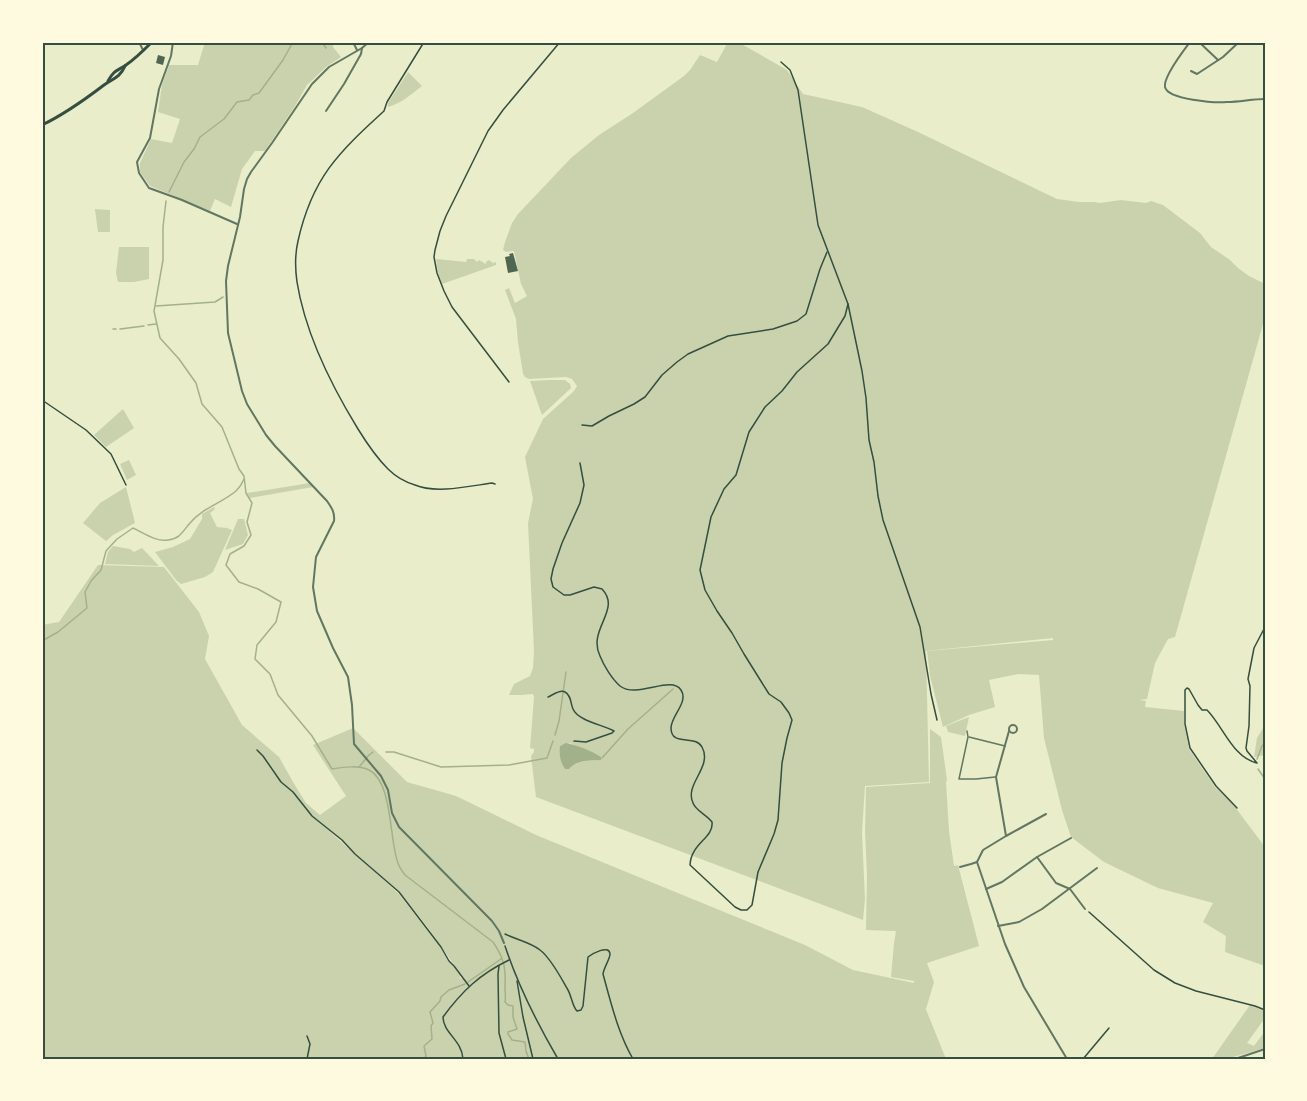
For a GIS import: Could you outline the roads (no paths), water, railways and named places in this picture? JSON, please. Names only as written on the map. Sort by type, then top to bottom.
[{"type":"main road","points":[[42,125],[77,106],[106,83],[115,80],[122,73],[124,66],[152,42]]},
{"type":"street","points":[[139,42],[143,51]]},
{"type":"street","points":[[173,42],[171,56],[159,89],[150,138],[137,162],[139,173],[149,188],[237,224]]},
{"type":"street","points":[[353,42],[358,51]]},
{"type":"street","points":[[369,42],[358,51],[329,67],[312,84],[247,179],[226,281],[228,333],[242,391],[254,417],[274,446],[327,501],[335,516],[316,557],[314,596],[316,611],[348,677],[354,744],[381,776],[389,796],[392,813],[399,827],[489,918],[499,931],[504,943]]},
{"type":"street","points":[[1190,42],[1167,78],[1165,87],[1172,95],[1204,101],[1226,102],[1265,99]]},
{"type":"street","points":[[1198,42],[1218,60]]},
{"type":"street","points":[[1191,71],[1197,74],[1223,57],[1239,42]]},
{"type":"street","points":[[326,111],[344,84],[362,48]]},
{"type":"street","points":[[1264,135],[1265,129]]},
{"type":"street","points":[[1006,836],[996,777],[1009,731]]},
{"type":"street","points":[[1046,814],[983,850],[977,862],[998,926],[1024,987],[1067,1059]]},
{"type":"street","points":[[986,889],[1002,882],[1037,857],[1071,838]]},
{"type":"street","points":[[1037,857],[1056,883],[1070,889],[1085,909]]},
{"type":"street","points":[[960,867],[977,862]]},
{"type":"street","points":[[998,926],[1019,922],[1042,909],[1096,868]]},
{"type":"street","points":[[1235,1059],[1265,1049]]},
{"type":"lane","points":[[967,731],[968,737],[959,779],[996,777]]},
{"type":"lane","points":[[968,737],[1005,746]]},
{"type":"waterway","points":[[169,192],[200,137],[224,119],[237,102],[249,100],[253,95],[259,93],[293,42]]},
{"type":"waterway","points":[[322,42],[326,48]]},
{"type":"waterway","points":[[166,201],[163,260],[154,311],[160,338],[196,383],[202,404],[222,427],[244,476],[246,493],[252,503],[247,522],[251,535],[244,546],[230,554],[226,565],[239,582],[258,589],[281,602],[276,622],[257,645],[255,659],[270,674],[278,695],[312,736],[332,769],[360,767],[377,776],[386,799],[395,853],[405,875],[493,942],[504,963],[505,1002],[513,1006],[513,1017],[517,1029],[508,1034],[512,1040],[525,1042],[529,1059]]},
{"type":"waterway","points":[[156,306],[215,302],[223,297]]},
{"type":"waterway","points":[[148,325],[156,324]]},
{"type":"waterway","points":[[120,329],[144,326]]},
{"type":"waterway","points":[[42,641],[58,632],[87,608],[85,592],[101,570],[106,551],[117,539],[133,528],[159,540],[176,538],[200,513],[236,491],[244,479]]},
{"type":"waterway","points":[[555,735],[566,672]]},
{"type":"waterway","points":[[602,758],[628,729],[673,689]]},
{"type":"waterway","points":[[386,752],[394,752],[441,767],[509,765],[547,758],[553,741]]},
{"type":"waterway","points":[[1257,759],[1265,743]]},
{"type":"waterway","points":[[359,767],[373,752]]},
{"type":"waterway","points":[[1258,769],[1265,779]]},
{"type":"waterway","points":[[468,982],[501,959]]},
{"type":"waterway","points":[[424,1059],[426,1056],[424,1046],[432,1039],[431,1026],[433,1023],[430,1012],[449,990],[465,984]]},
{"type":"waterway","points":[[416,1059],[421,1059]]}]
